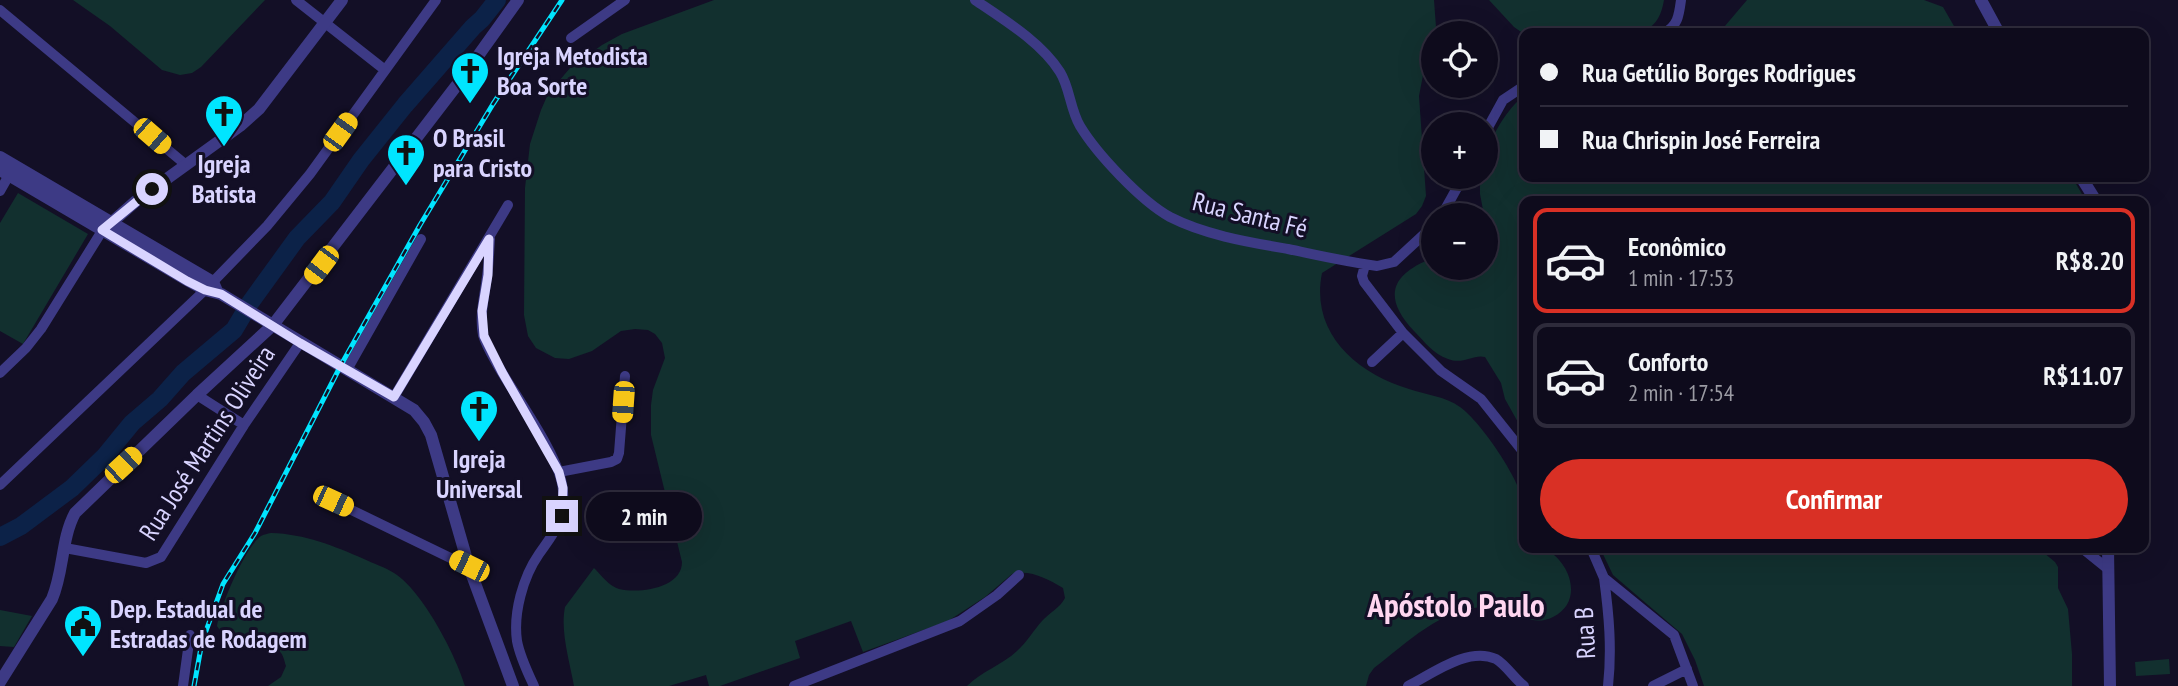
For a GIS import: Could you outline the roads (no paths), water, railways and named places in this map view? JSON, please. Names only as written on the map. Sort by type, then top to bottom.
[{"type":"street","points":[[296,0],[385,70]]},
{"type":"street","points":[[0,373],[26,348],[41,328],[107,226],[259,109],[342,0]]},
{"type":"street","points":[[0,485],[214,289],[310,174],[436,0]]},
{"type":"street","points":[[0,682],[57,589],[68,528],[75,513],[273,325],[460,82],[518,0]]},
{"type":"street","points":[[571,38],[625,0]]},
{"type":"street","name":"Rua Santa Fé","points":[[975,0],[1028,37],[1060,72],[1073,114],[1081,128],[1120,175],[1158,210],[1189,226],[1217,234],[1365,265]]},
{"type":"street","points":[[1673,28],[1677,22],[1681,0]]},
{"type":"street","points":[[1982,0],[1996,28]]},
{"type":"street","points":[[0,10],[185,164]]},
{"type":"street","points":[[1496,112],[1503,100],[1519,89]]},
{"type":"street","points":[[0,157],[8,170],[214,289],[300,343],[348,368],[414,410],[431,435],[469,566],[513,686]]},
{"type":"street","points":[[0,191],[8,170]]},
{"type":"street","points":[[394,397],[508,205]]},
{"type":"street","points":[[1421,237],[1394,262],[1385,266],[1365,265],[1362,276],[1364,282],[1403,333],[1441,371],[1481,399],[1519,447]]},
{"type":"street","points":[[348,368],[421,239]]},
{"type":"street","points":[[489,239],[488,275],[482,311],[484,336],[559,472],[563,488],[562,516],[552,538],[529,572],[516,624],[522,659],[534,686]]},
{"type":"street","points":[[1372,362],[1403,333]]},
{"type":"street","name":"Rua José Martins Oliveira","points":[[65,548],[146,563],[164,555],[244,425],[300,343]]},
{"type":"street","points":[[559,472],[617,459],[620,453],[625,376]]},
{"type":"street","points":[[197,395],[244,425]]},
{"type":"street","points":[[333,501],[469,566]]},
{"type":"street","points":[[1593,553],[1604,578],[1670,632],[1676,640],[1693,686]]},
{"type":"street","points":[[2088,553],[2108,569]]},
{"type":"street","points":[[2108,553],[2110,686]]},
{"type":"street","points":[[794,686],[960,621],[1019,576]]},
{"type":"street","name":"Rua B","points":[[1604,578],[1610,623],[1611,659],[1608,686]]},
{"type":"street","points":[[183,686],[190,635]]},
{"type":"street","points":[[1408,686],[1455,662],[1482,657],[1495,659],[1524,686]]},
{"type":"street","points":[[1653,686],[1687,669]]},
{"type":"waterway","points":[[0,537],[21,526],[72,488],[183,373],[234,330],[297,238],[332,202],[405,105],[497,0]]},
{"type":"railway","points":[[194,686],[202,642],[223,584],[255,533],[341,365],[420,225],[493,104],[562,0]]},
{"type":"place","name":"Igreja Metodista Boa Sorte","points":[[470,105]]},
{"type":"place","name":"Igreja Batista","points":[[224,148]]},
{"type":"place","name":"O Brasil para Cristo","points":[[406,187]]},
{"type":"place","name":"Igreja Universal","points":[[479,443]]},
{"type":"place","name":"Dep. Estadual de Estradas de Rodagem","points":[[83,658]]},
{"type":"district","name":"Apóstolo Paulo","points":[[1456,605]]}]
